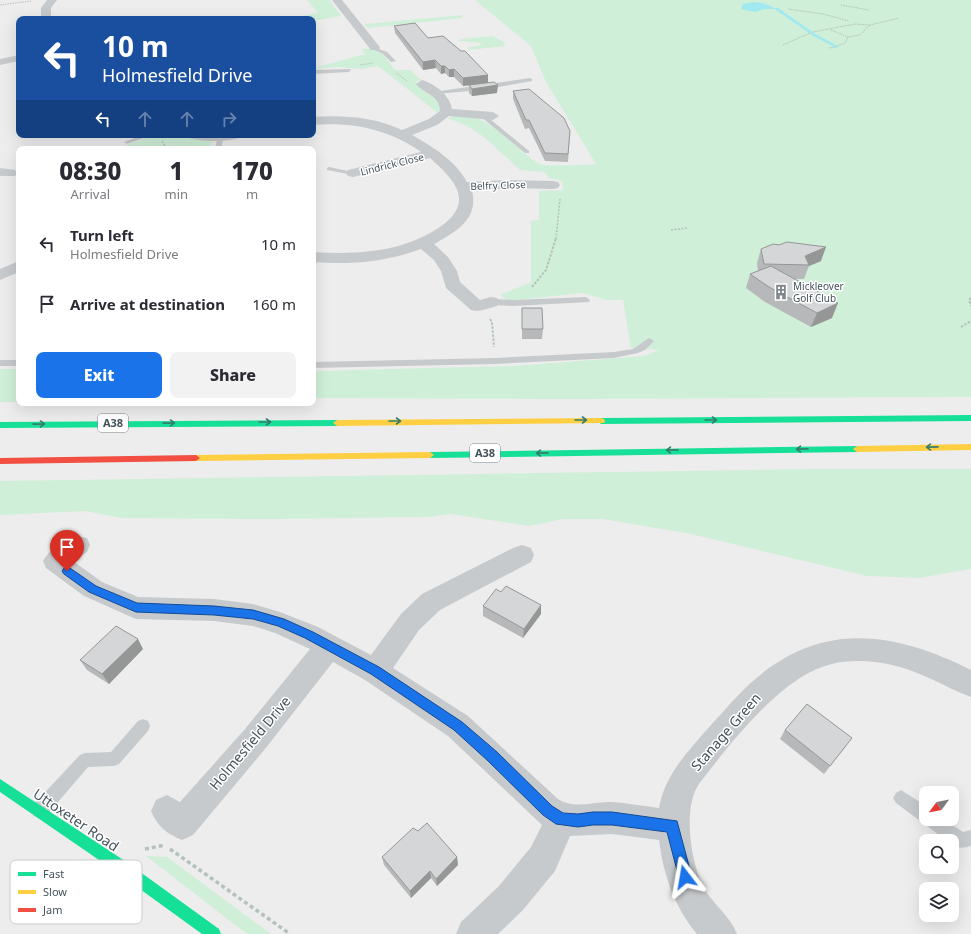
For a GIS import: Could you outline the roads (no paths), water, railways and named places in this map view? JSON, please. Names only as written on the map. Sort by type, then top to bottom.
[{"type":"main road","name":"A38","points":[[0,425],[971,418]]},
{"type":"main road","name":"A38","points":[[0,462],[971,447]]},
{"type":"main road","name":"Uttoxeter Road","points":[[0,785],[111,860]]},
{"type":"main road","name":"Uttoxeter Road","points":[[142,884],[195,928]]},
{"type":"street","points":[[46,16],[46,8],[52,0]]},
{"type":"street","points":[[337,0],[375,48]]},
{"type":"street","points":[[0,62],[16,59]]},
{"type":"street","points":[[423,81],[436,92],[446,105],[446,112]]},
{"type":"street","points":[[402,135],[432,122],[446,112],[488,115]]},
{"type":"street","points":[[316,122],[338,120],[366,123],[381,126],[402,135],[432,154],[458,178],[464,187],[467,206],[461,218],[441,234],[423,242],[392,252],[362,257],[316,258]]},
{"type":"street","points":[[202,138],[219,143],[230,138]]},
{"type":"street","name":"Lindrick Close","points":[[353,173],[432,154]]},
{"type":"street","name":"Belfry Close","points":[[464,187],[533,180],[553,185]]},
{"type":"street","points":[[423,242],[440,257],[449,271],[452,284],[456,289],[477,306],[486,304]]},
{"type":"street","points":[[0,275],[16,267]]},
{"type":"street","points":[[78,546],[55,561],[93,589],[122,603],[136,608],[214,610],[253,615],[280,622],[375,671],[458,726],[547,810],[561,819],[578,821],[593,818],[612,818],[673,826]]},
{"type":"street","points":[[375,671],[410,622],[431,602],[522,555]]},
{"type":"street","name":"Holmesfield Drive","points":[[167,811],[182,824],[255,739],[329,646]]},
{"type":"street","name":"Stanage Green","points":[[720,934],[692,899],[685,877],[673,826],[674,809],[678,793],[687,777],[736,718],[764,689],[807,662],[840,650],[857,649],[891,652],[922,661],[971,684]]},
{"type":"street","points":[[474,934],[511,898],[543,859],[561,819]]},
{"type":"lane","points":[[375,48],[385,53],[393,61]]},
{"type":"lane","points":[[316,72],[349,70]]},
{"type":"lane","points":[[436,92],[481,88],[530,80]]},
{"type":"lane","points":[[488,115],[527,152]]},
{"type":"lane","points":[[127,142],[140,138]]},
{"type":"lane","points":[[329,169],[353,173]]},
{"type":"lane","points":[[486,304],[567,299],[586,300]]},
{"type":"lane","points":[[316,365],[495,361],[614,355],[635,351],[642,348],[649,341]]},
{"type":"lane","points":[[0,362],[16,363]]},
{"type":"lane","points":[[38,812],[85,760],[114,759],[143,726]]},
{"type":"lane","points":[[901,798],[919,811]]},
{"type":"lane","points":[[940,826],[961,841],[971,838]]},
{"type":"water","points":[[753,2],[763,3],[777,9],[764,9],[755,12],[741,9],[743,4]]},
{"type":"waterway","points":[[777,9],[813,34],[837,47]]},
{"type":"place","name":"Mickleover Golf Club","points":[[781,292]]}]
